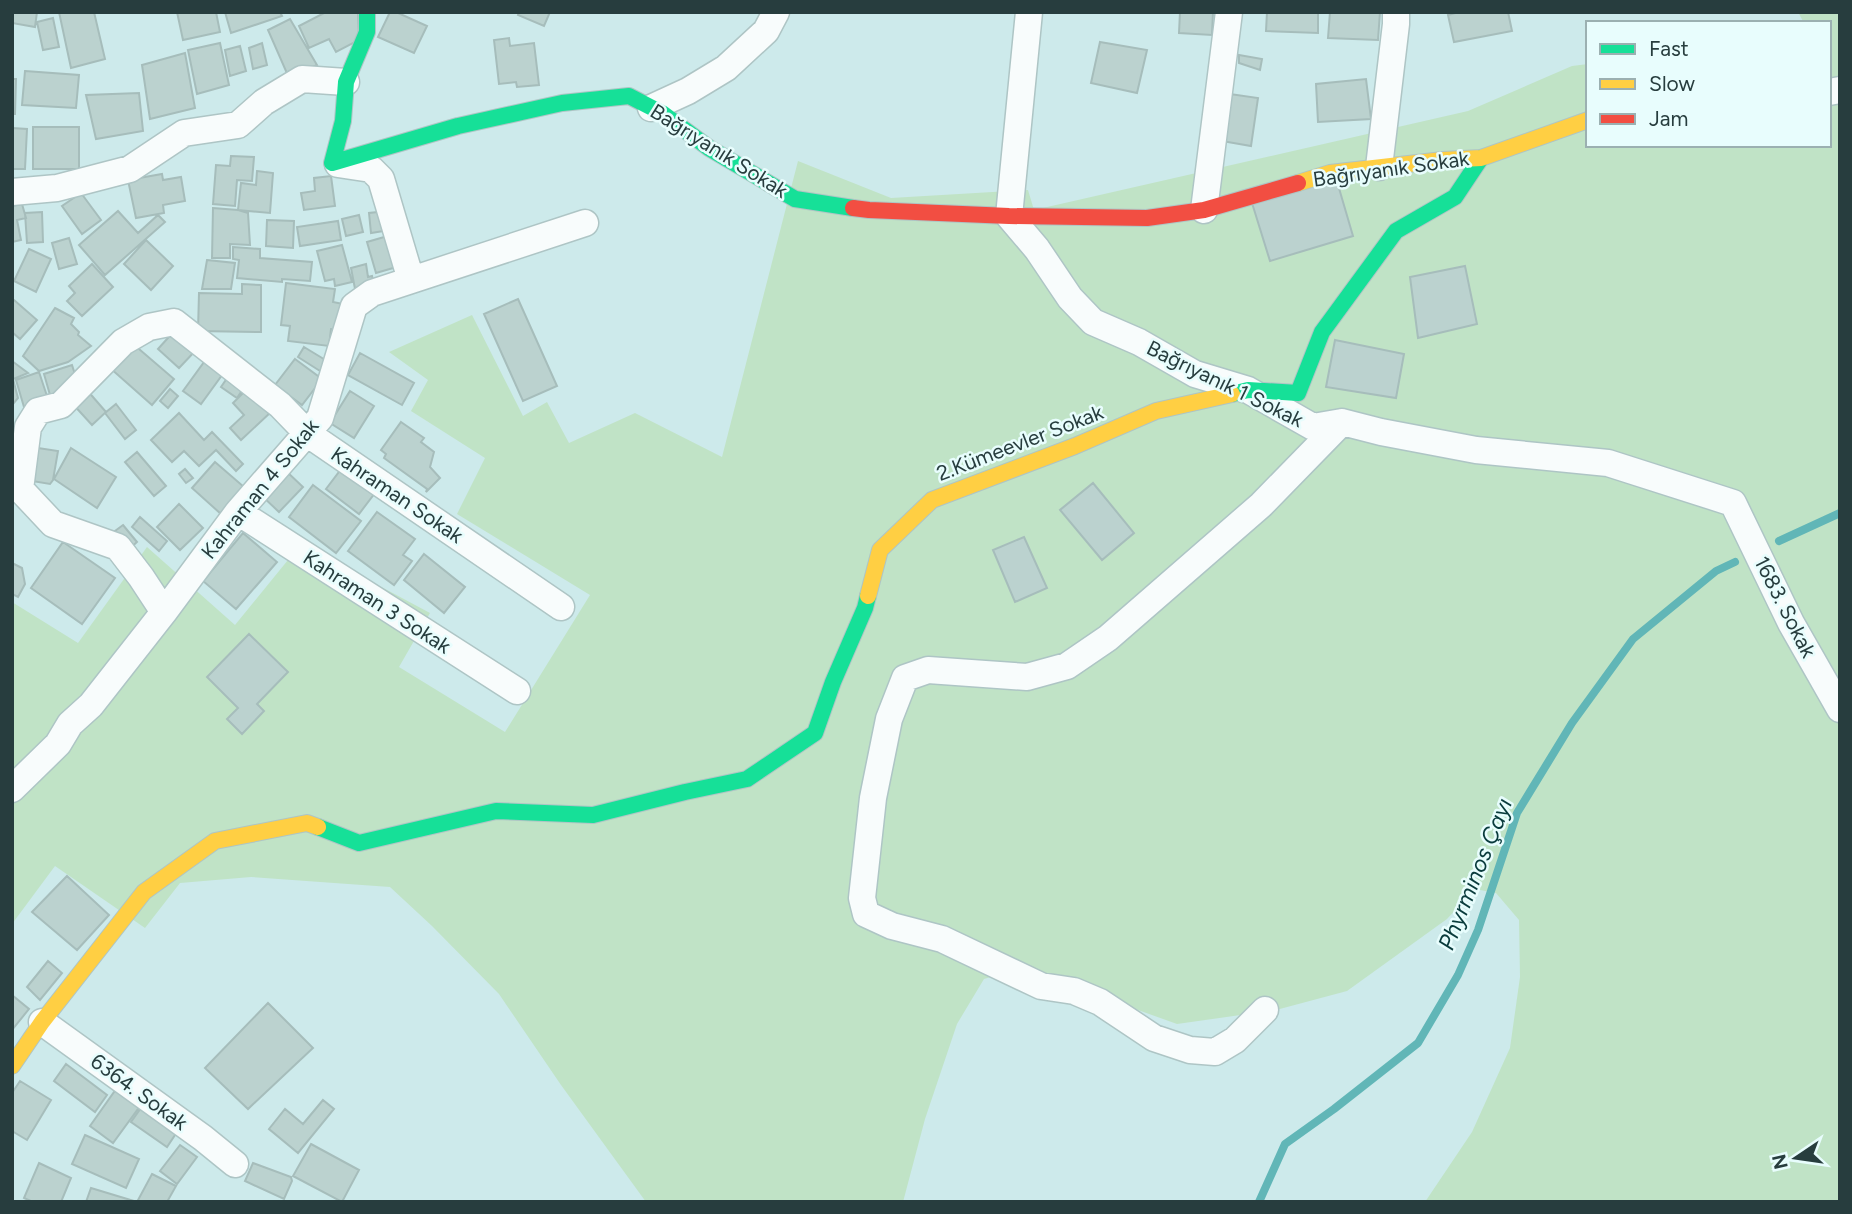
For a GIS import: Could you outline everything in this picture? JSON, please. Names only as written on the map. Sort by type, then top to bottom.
[{"type":"street","points":[[367,12],[367,32],[346,82],[342,121],[332,163],[371,169],[381,179],[411,280]]},
{"type":"street","points":[[651,108],[688,91],[726,68],[766,31],[776,12]]},
{"type":"street","points":[[1009,216],[1029,12]]},
{"type":"street","points":[[1204,210],[1229,12]]},
{"type":"street","points":[[1379,167],[1396,12]]},
{"type":"street","points":[[12,192],[57,188],[130,169],[184,133],[238,125],[264,102],[302,79],[346,82]]},
{"type":"street","name":"Bağrıyanık Sokak","points":[[332,163],[458,126],[562,103],[629,96],[662,113],[709,148],[795,199],[869,210],[1147,218],[1204,210],[1330,173],[1481,158],[1586,121]]},
{"type":"street","name":"2.Kümeevler Sokak","points":[[12,1066],[42,1022],[144,892],[215,841],[307,823],[359,844],[496,811],[593,815],[747,779],[815,733],[833,682],[865,608],[880,550],[932,499],[1075,446],[1156,411],[1248,390],[1298,393],[1322,332],[1396,231],[1455,197],[1481,158]]},
{"type":"street","name":"Bağrıyanık 1 Sokak","points":[[1009,216],[1037,249],[1070,298],[1093,321],[1139,342],[1195,374],[1248,390],[1313,427],[1342,422],[1476,450],[1608,463],[1733,503]]},
{"type":"street","name":"Kahraman 4 Sokak","points":[[12,789],[58,744],[70,724],[90,705],[164,612],[237,512],[320,418],[354,306],[372,293],[585,223]]},
{"type":"street","name":"Kahraman Sokak","points":[[16,487],[28,427],[38,411],[61,405],[123,342],[149,327],[174,323],[279,405],[308,433],[561,607]]},
{"type":"street","points":[[1265,1010],[1235,1040],[1215,1052],[1190,1050],[1154,1038],[1100,1002],[1074,991],[1041,986],[942,939],[892,926],[866,914],[862,898],[873,798],[889,719],[905,678],[928,670],[1027,677],[1067,666],[1108,638],[1261,505],[1342,422]]},
{"type":"street","points":[[16,487],[53,524],[117,547],[141,576],[164,612]]},
{"type":"street","name":"1683. Sokak","points":[[1733,503],[1791,623],[1840,709]]},
{"type":"street","name":"Kahraman 3 Sokak","points":[[237,512],[517,691]]},
{"type":"street","points":[[12,764],[90,705]]},
{"type":"street","name":"6364. Sokak","points":[[42,1022],[235,1164]]},
{"type":"green space","points":[[1798,12],[1840,12],[1840,1202],[1425,1202],[1472,1132],[1510,1048],[1520,977],[1519,920],[1496,893],[1475,889],[1447,919],[1347,991],[1276,1010],[1177,1024],[1021,968],[984,979],[957,1024],[925,1119],[903,1202],[646,1202],[499,994],[390,887],[251,877],[180,883],[145,928],[55,866],[12,924],[12,602],[78,643],[147,547],[235,625],[301,544],[430,613],[399,667],[505,732],[590,595],[457,514],[485,458],[411,411],[428,380],[389,352],[472,315],[523,416],[547,402],[569,443],[635,413],[722,457],[798,161],[891,198],[1028,190],[1034,210],[1468,111],[1572,66],[1586,64],[1586,147],[1831,147],[1831,21],[1803,21]]},
{"type":"building","points":[[12,12],[37,12],[35,27],[12,23]]},
{"type":"building","points":[[59,12],[94,12],[105,59],[71,68]]},
{"type":"building","points":[[177,12],[216,12],[220,32],[183,40]]},
{"type":"building","points":[[225,12],[280,12],[282,16],[231,33]]},
{"type":"building","points":[[326,12],[358,12],[359,40],[336,52],[329,39],[309,48],[299,26]]},
{"type":"building","points":[[390,12],[396,12],[427,26],[414,53],[378,37]]},
{"type":"building","points":[[519,12],[550,12],[544,26],[518,15]]},
{"type":"building","points":[[1180,12],[1213,12],[1212,35],[1179,33]]},
{"type":"building","points":[[1267,12],[1318,12],[1318,33],[1266,31]]},
{"type":"building","points":[[1330,12],[1380,12],[1378,40],[1328,38]]},
{"type":"building","points":[[1459,12],[1508,12],[1512,31],[1454,42],[1448,15]]},
{"type":"building","points":[[53,18],[59,47],[43,50],[37,22]]},
{"type":"building","points":[[290,19],[317,65],[289,78],[268,30]]},
{"type":"building","points":[[509,38],[510,46],[534,43],[539,85],[517,87],[516,82],[499,84],[494,40]]},
{"type":"building","points":[[1100,42],[1147,50],[1137,93],[1091,83]]},
{"type":"building","points":[[220,43],[229,85],[197,94],[188,50]]},
{"type":"building","points":[[262,43],[267,65],[253,69],[249,48]]},
{"type":"building","points":[[240,46],[246,71],[230,76],[225,50]]},
{"type":"building","points":[[185,53],[195,108],[150,119],[142,65]]},
{"type":"building","points":[[1239,55],[1262,59],[1260,70],[1239,63]]},
{"type":"building","points":[[25,71],[79,75],[76,108],[22,105]]},
{"type":"building","points":[[12,79],[16,79],[15,114],[12,114]]},
{"type":"building","points":[[1366,79],[1371,119],[1318,122],[1316,84]]},
{"type":"building","points":[[139,93],[143,131],[96,139],[86,95]]},
{"type":"building","points":[[1223,93],[1258,98],[1251,146],[1216,140]]},
{"type":"building","points":[[33,127],[79,127],[79,169],[33,169]]},
{"type":"building","points":[[12,128],[27,129],[25,169],[12,169]]},
{"type":"building","points":[[231,156],[254,157],[252,181],[237,180],[235,206],[213,204],[216,165],[230,166]]},
{"type":"building","points":[[257,171],[273,173],[270,213],[238,210],[241,183],[256,185]]},
{"type":"building","points":[[162,174],[163,180],[181,177],[185,201],[163,205],[164,213],[136,218],[128,180]]},
{"type":"building","points":[[331,176],[335,206],[304,210],[301,193],[315,191],[314,178]]},
{"type":"building","points":[[1336,178],[1353,236],[1270,261],[1252,203]]},
{"type":"building","points":[[81,193],[101,220],[82,234],[62,206]]},
{"type":"building","points":[[22,204],[26,218],[17,220],[21,240],[12,242],[12,206]]},
{"type":"building","points":[[213,208],[248,213],[250,245],[230,244],[230,258],[212,258]]},
{"type":"building","points":[[118,211],[138,233],[158,215],[165,222],[105,275],[79,245]]},
{"type":"building","points":[[387,211],[390,230],[371,233],[369,213]]},
{"type":"building","points":[[42,212],[43,242],[27,243],[25,213]]},
{"type":"building","points":[[359,215],[363,232],[346,236],[342,219]]},
{"type":"building","points":[[267,220],[294,221],[293,248],[266,246]]},
{"type":"building","points":[[338,221],[341,240],[300,246],[297,227]]},
{"type":"building","points":[[391,235],[400,266],[376,273],[367,242]]},
{"type":"building","points":[[69,238],[77,264],[59,269],[52,243]]},
{"type":"building","points":[[146,240],[173,266],[151,290],[124,264]]},
{"type":"building","points":[[342,245],[352,282],[335,286],[334,279],[325,281],[317,251]]},
{"type":"building","points":[[233,247],[260,249],[260,258],[312,262],[310,281],[282,279],[282,282],[237,278],[239,260],[233,259]]},
{"type":"building","points":[[29,249],[51,259],[36,292],[14,281]]},
{"type":"building","points":[[207,260],[235,263],[231,289],[202,289]]},
{"type":"building","points":[[92,264],[113,287],[82,316],[67,301],[75,293],[69,286]]},
{"type":"building","points":[[366,264],[368,277],[372,276],[375,290],[356,294],[351,268]]},
{"type":"building","points":[[1465,266],[1477,324],[1418,338],[1410,277]]},
{"type":"building","points":[[286,283],[335,289],[333,302],[343,304],[339,330],[331,329],[329,346],[288,341],[290,326],[281,325]]},
{"type":"building","points":[[242,284],[261,285],[261,332],[198,331],[199,293],[242,294]]},
{"type":"building","points":[[518,299],[557,386],[523,401],[484,314]]},
{"type":"building","points":[[14,300],[37,320],[20,339],[12,332]]},
{"type":"building","points":[[55,308],[74,318],[71,324],[79,332],[78,335],[91,346],[68,362],[39,371],[23,356]]},
{"type":"building","points":[[176,329],[197,349],[179,368],[158,349]]},
{"type":"building","points":[[1335,340],[1404,354],[1396,398],[1326,387]]},
{"type":"building","points":[[132,343],[174,379],[152,405],[110,368]]},
{"type":"building","points":[[304,347],[327,361],[320,371],[298,357]]},
{"type":"building","points":[[360,353],[414,383],[402,405],[348,375]]},
{"type":"building","points":[[207,358],[225,371],[201,404],[183,391]]},
{"type":"building","points":[[295,359],[322,379],[302,405],[275,385]]},
{"type":"building","points":[[12,361],[28,373],[13,379],[18,398],[13,404]]},
{"type":"building","points":[[72,365],[78,384],[50,395],[44,374]]},
{"type":"building","points":[[232,371],[247,383],[237,398],[221,387]]},
{"type":"building","points":[[39,372],[48,399],[24,407],[16,380]]},
{"type":"building","points":[[248,388],[271,412],[241,440],[230,428],[244,415],[233,403]]},
{"type":"building","points":[[86,389],[106,412],[92,425],[71,402]]},
{"type":"building","points":[[170,389],[178,396],[168,408],[160,401]]},
{"type":"building","points":[[350,391],[374,406],[354,438],[330,423]]},
{"type":"building","points":[[116,404],[136,430],[125,439],[105,413]]},
{"type":"building","points":[[179,413],[204,440],[212,432],[243,464],[236,471],[216,450],[199,466],[184,451],[172,462],[151,440]]},
{"type":"building","points":[[401,422],[424,438],[421,442],[434,452],[430,467],[440,478],[426,492],[427,489],[384,458],[386,454],[381,450]]},
{"type":"building","points":[[38,448],[58,451],[50,484],[32,481]]},
{"type":"building","points":[[71,448],[116,477],[97,508],[54,479]]},
{"type":"building","points":[[137,452],[166,486],[154,496],[125,462]]},
{"type":"building","points":[[215,462],[244,487],[221,514],[192,488]]},
{"type":"building","points":[[345,464],[378,489],[359,514],[326,489]]},
{"type":"building","points":[[185,469],[193,478],[186,483],[179,474]]},
{"type":"building","points":[[285,470],[303,487],[279,512],[261,495]]},
{"type":"building","points":[[1093,483],[1134,533],[1102,560],[1060,510]]},
{"type":"building","points":[[313,485],[361,521],[336,553],[289,517]]},
{"type":"building","points":[[179,504],[203,528],[180,550],[157,527]]},
{"type":"building","points":[[377,512],[415,539],[403,555],[412,561],[394,585],[348,551]]},
{"type":"building","points":[[140,517],[167,541],[159,551],[132,527]]},
{"type":"building","points":[[123,525],[137,542],[126,552],[111,534]]},
{"type":"building","points":[[243,533],[277,562],[236,609],[203,581]]},
{"type":"building","points":[[1024,537],[1047,588],[1015,602],[993,550]]},
{"type":"building","points":[[63,542],[115,578],[82,624],[31,588]]},
{"type":"building","points":[[424,554],[465,587],[444,613],[404,580]]},
{"type":"building","points":[[12,563],[22,568],[25,584],[18,597],[12,594]]},
{"type":"building","points":[[249,634],[288,672],[257,704],[264,711],[242,734],[227,719],[238,708],[207,677]]},
{"type":"building","points":[[67,876],[109,915],[77,950],[32,912]]},
{"type":"building","points":[[48,961],[62,973],[40,1000],[27,987]]},
{"type":"building","points":[[12,995],[29,1009],[12,1030]]},
{"type":"building","points":[[268,1003],[313,1048],[248,1109],[205,1068]]},
{"type":"building","points":[[66,1064],[107,1095],[95,1112],[54,1081]]},
{"type":"building","points":[[20,1081],[51,1100],[27,1140],[12,1131],[12,1093]]},
{"type":"building","points":[[119,1085],[143,1102],[113,1143],[90,1126]]},
{"type":"building","points":[[323,1100],[334,1109],[298,1153],[269,1129],[285,1109],[303,1124]]},
{"type":"building","points":[[141,1108],[177,1132],[167,1147],[131,1122]]},
{"type":"building","points":[[85,1135],[139,1159],[126,1188],[72,1164]]},
{"type":"building","points":[[311,1144],[359,1170],[342,1202],[293,1176]]},
{"type":"building","points":[[180,1145],[197,1157],[177,1184],[160,1171]]},
{"type":"building","points":[[39,1163],[71,1178],[61,1202],[33,1202],[24,1198]]},
{"type":"building","points":[[253,1163],[291,1177],[292,1181],[284,1199],[245,1181]]},
{"type":"building","points":[[152,1174],[176,1186],[167,1202],[137,1202]]},
{"type":"building","points":[[91,1188],[134,1201],[134,1202],[86,1202]]},
{"type":"waterway","name":"Phyrminos Çayı","points":[[1779,541],[1840,513]]},
{"type":"waterway","name":"Phyrminos Çayı","points":[[1259,1202],[1285,1144],[1418,1043],[1458,975],[1478,930],[1517,813],[1572,723],[1633,639],[1716,571],[1735,562]]},
{"type":"traffic: fast","points":[[367,12],[367,32],[346,82],[343,121],[332,163],[458,126],[562,103],[629,96],[662,113],[709,148],[795,199],[853,208]]},
{"type":"traffic: fast","points":[[1232,394],[1248,390],[1298,393],[1322,332],[1396,231],[1455,197],[1481,158]]},
{"type":"traffic: fast","points":[[318,827],[359,843],[496,811],[593,815],[747,779],[815,733],[868,596]]},
{"type":"traffic: slow","points":[[1298,183],[1330,173],[1481,158],[1586,121]]},
{"type":"traffic: slow","points":[[868,596],[880,550],[932,500],[1075,446],[1156,411],[1232,394]]},
{"type":"traffic: slow","points":[[12,1066],[42,1022],[144,892],[215,841],[307,823],[318,827]]},
{"type":"traffic: jam","points":[[853,208],[1009,216],[1147,218],[1204,210],[1298,183]]}]
